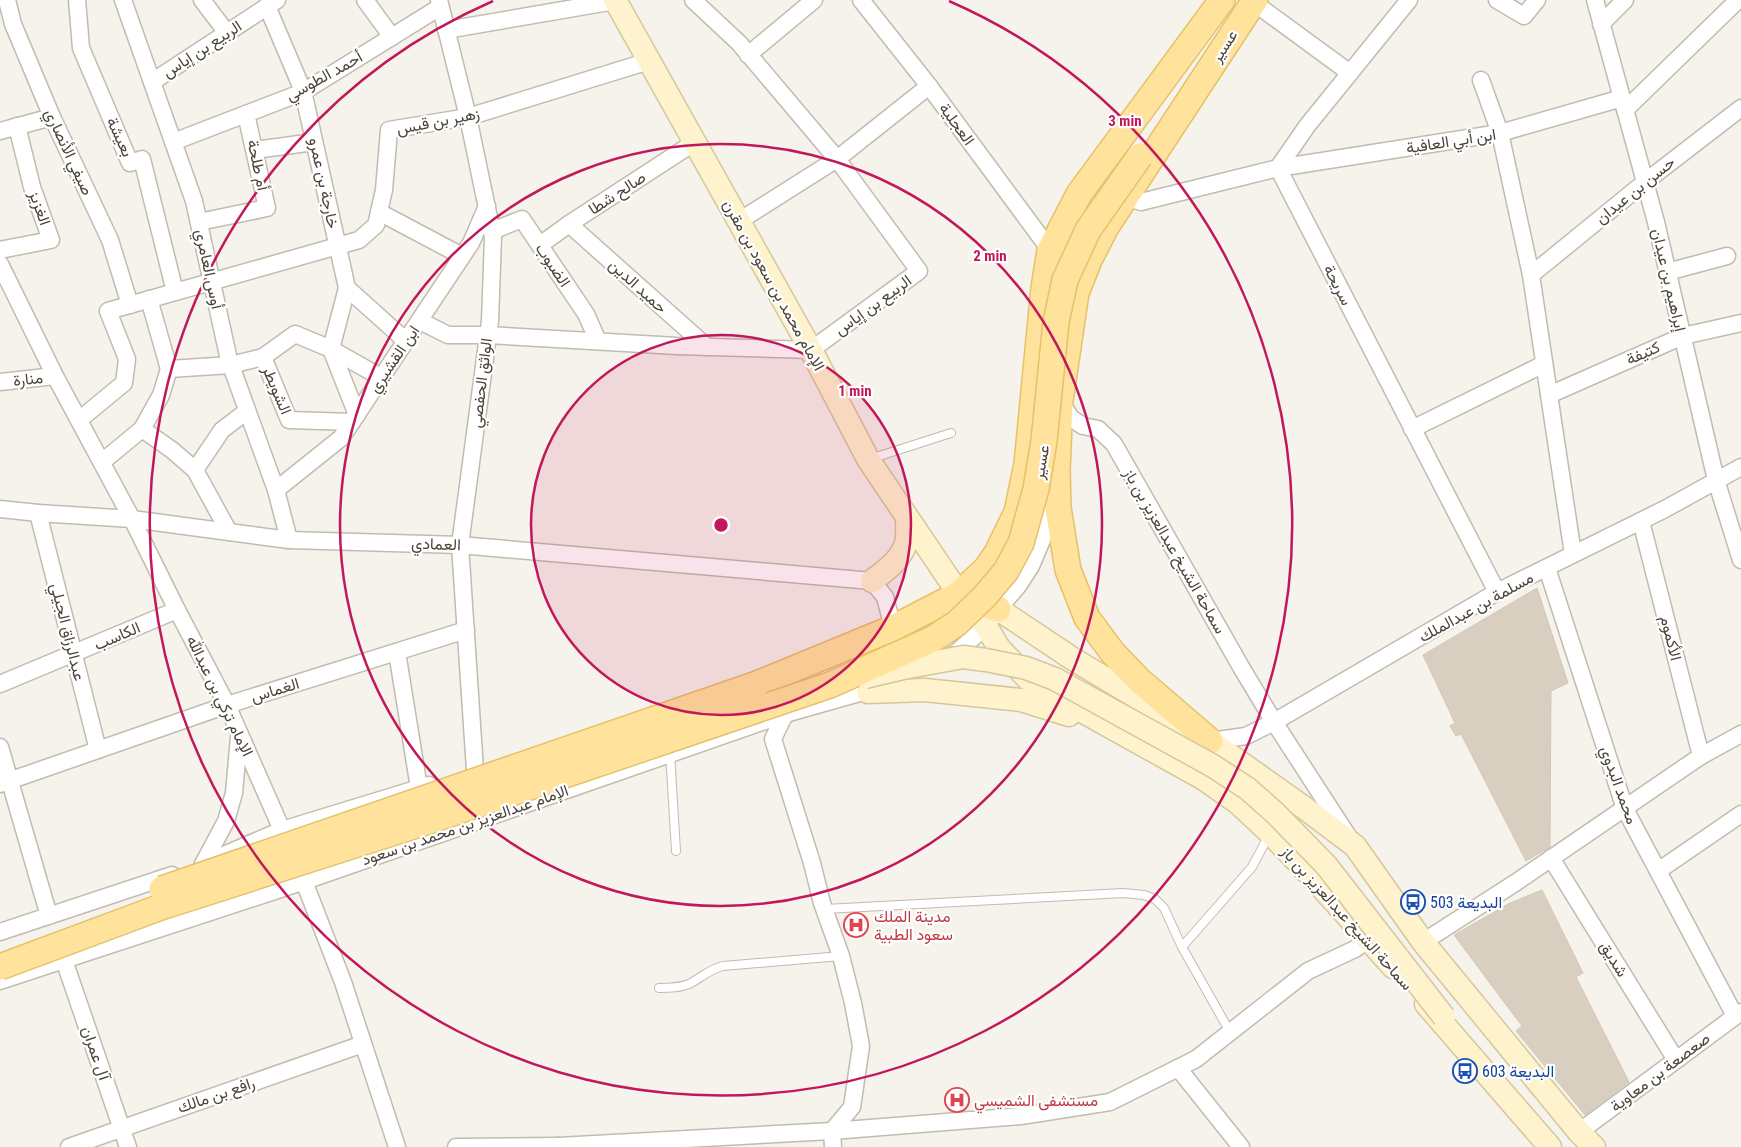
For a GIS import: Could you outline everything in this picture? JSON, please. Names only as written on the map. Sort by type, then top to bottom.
[{"type":"main road","points":[[0,948],[162,888],[758,684],[893,628],[959,594],[990,564],[1016,512],[1027,464],[1044,288],[1050,250],[1080,194],[1222,0]]},
{"type":"main road","name":"عسير","points":[[830,685],[933,639],[957,623],[985,596],[1006,571],[1021,543],[1036,489],[1044,441],[1056,322],[1065,280],[1088,230],[1140,156],[1194,92],[1254,1]]},
{"type":"main road","name":"سماحة الشيخ عبدالعزيز بن باز","points":[[1194,92],[1106,227],[1089,260],[1076,293],[1060,401],[1057,470],[1058,508],[1068,570],[1087,618],[1113,653],[1139,680],[1210,741]]},
{"type":"main road","name":"سماحة الشيخ عبدالعزيز بن باز","points":[[959,594],[992,617]]},
{"type":"main road","name":"الإمام عبدالعزيز بن محمد بن سعود","points":[[0,967],[161,907],[426,822],[830,685]]},
{"type":"street","name":"صيفي الأنصاري","points":[[7,0],[13,24],[52,117],[110,240],[130,305]]},
{"type":"street","name":"بعيشة","points":[[78,0],[81,48],[130,163],[142,159],[175,292]]},
{"type":"street","name":"أوس العامري","points":[[123,0],[194,201],[231,365],[276,490],[288,540]]},
{"type":"street","points":[[202,0],[227,33]]},
{"type":"street","points":[[365,0],[392,37]]},
{"type":"street","name":"الربيع بن إياس","points":[[693,0],[748,54],[837,160],[919,271],[811,350]]},
{"type":"street","points":[[748,54],[814,0]]},
{"type":"street","name":"العجلية","points":[[860,0],[929,86],[1050,250]]},
{"type":"street","points":[[1278,168],[1307,126],[1409,0]]},
{"type":"street","points":[[1496,0],[1524,16],[1537,0]]},
{"type":"street","name":"إبراهيم بن عيدان","points":[[1595,0],[1645,182],[1716,480],[1741,560]]},
{"type":"street","points":[[1601,24],[1625,0]]},
{"type":"street","name":"ابن أبي العافية","points":[[1126,197],[1141,202],[1278,168],[1500,133],[1623,104],[1738,0]]},
{"type":"street","points":[[446,30],[615,1]]},
{"type":"street","name":"الإمام محمد بن سعود بن مقرن","points":[[615,1],[811,350],[868,459],[959,594]]},
{"type":"street","points":[[1254,1],[1350,73]]},
{"type":"street","name":"الربيع بن إياس","points":[[152,82],[272,3]]},
{"type":"street","name":"خارجة بن عمرو","points":[[272,3],[303,92],[346,288]]},
{"type":"street","name":"أحمد الطوسي","points":[[173,142],[303,92],[392,37],[439,4]]},
{"type":"street","name":"الواثق الحفصي","points":[[439,4],[468,117],[492,231],[488,335],[460,545],[476,770]]},
{"type":"street","name":"زهير بن قيس","points":[[79,420],[124,383],[127,359],[108,311],[359,240],[376,225],[384,190],[389,130],[468,117],[649,61]]},
{"type":"street","points":[[1481,80],[1500,133],[1531,275],[1573,554]]},
{"type":"street","points":[[739,221],[837,160],[929,86]]},
{"type":"street","name":"حسن بن عيدان","points":[[1531,275],[1645,182],[1741,108]]},
{"type":"street","name":"أم طلحة","points":[[199,222],[267,208],[246,114]]},
{"type":"street","points":[[0,131],[52,117]]},
{"type":"street","name":"الغزيز","points":[[0,250],[51,240],[32,187],[17,126]]},
{"type":"street","points":[[255,150],[314,142]]},
{"type":"street","name":"صالح شطا","points":[[540,245],[695,142]]},
{"type":"street","name":"سريحة","points":[[1278,168],[1497,592]]},
{"type":"street","name":"ابن القشيري","points":[[276,490],[341,438],[462,256],[487,206]]},
{"type":"street","points":[[379,212],[462,256]]},
{"type":"street","name":"الضبوب","points":[[492,231],[522,219],[586,314],[598,341]]},
{"type":"street","name":"حميد الدين","points":[[569,224],[707,347]]},
{"type":"street","points":[[1667,272],[1727,256]]},
{"type":"street","name":"الإمام تركي بن عبدالله","points":[[0,264],[55,376],[132,519],[227,705],[305,881],[342,982],[397,1147]]},
{"type":"street","points":[[354,419],[331,349],[346,288],[406,341]]},
{"type":"street","points":[[102,462],[142,429],[161,396],[169,369],[149,299]]},
{"type":"street","points":[[420,321],[448,335],[488,335],[707,347],[811,350]]},
{"type":"street","name":"كتيفة","points":[[1549,395],[1682,336],[1741,323]]},
{"type":"street","points":[[169,369],[231,365],[263,358],[295,334],[331,349],[382,378]]},
{"type":"street","name":"الشويطر","points":[[263,358],[289,420],[354,419]]},
{"type":"street","points":[[1412,429],[1544,364]]},
{"type":"street","name":"منارة","points":[[0,382],[55,376]]},
{"type":"street","name":"سماحة الشيخ عبدالعزيز بن باز","points":[[1060,401],[1071,418],[1083,426],[1098,429],[1114,444],[1241,667],[1274,722],[1355,846],[1423,942],[1587,1140]]},
{"type":"street","points":[[195,470],[222,430],[247,411]]},
{"type":"street","points":[[142,429],[172,450],[195,470],[229,532]]},
{"type":"street","name":"مسلمة بن عبدالملك","points":[[1210,741],[1246,736],[1274,722],[1497,592],[1641,521],[1741,467]]},
{"type":"street","name":"عسير","points":[[930,667],[956,653],[992,617],[1018,586],[1031,566],[1042,540],[1057,470]]},
{"type":"street","name":"العمادي","points":[[0,509],[132,519],[288,540],[460,545],[872,581]]},
{"type":"street","name":"عبدالرزاق الجيلي","points":[[38,513],[98,750]]},
{"type":"street","points":[[0,932],[203,864],[282,830],[476,770],[893,628],[885,597],[872,581],[891,567],[907,542],[907,518]]},
{"type":"street","name":"الأكموم","points":[[1641,521],[1701,756]]},
{"type":"street","name":"محمد البدوي","points":[[1547,568],[1624,809],[1738,1014]]},
{"type":"street","name":"الكاسب","points":[[0,684],[74,655],[177,610]]},
{"type":"street","points":[[992,617],[999,648],[1028,679],[1111,729]]},
{"type":"street","name":"سماحة الشيخ عبدالعزيز بن باز","points":[[992,617],[1073,659],[1210,741],[1355,846]]},
{"type":"street","name":"الغماس","points":[[5,783],[227,705],[466,630]]},
{"type":"street","points":[[398,652],[412,790]]},
{"type":"street","points":[[830,685],[903,668],[963,657],[1026,668],[1055,679],[1213,766],[1248,789],[1275,813],[1326,865],[1444,1017],[1551,1147]]},
{"type":"street","name":"الإمام عبدالعزيز بن محمد بن سعود","points":[[0,981],[305,881],[785,714],[868,692],[930,667]]},
{"type":"street","points":[[868,692],[925,690],[1021,700],[1111,729]]},
{"type":"street","points":[[785,714],[773,739],[812,863],[822,903],[841,956],[853,1003],[861,1046],[852,1107],[832,1139]]},
{"type":"street","name":"سماحة الشيخ عبدالعزيز بن باز","points":[[1111,729],[1204,779],[1238,803],[1270,833],[1369,939],[1551,1147]]},
{"type":"street","points":[[1423,942],[1552,858],[1701,756],[1741,734]]},
{"type":"street","points":[[203,864],[226,821],[234,793],[240,735]]},
{"type":"street","points":[[0,747],[5,783],[50,916]]},
{"type":"street","points":[[1658,871],[1741,814]]},
{"type":"street","name":"شديق","points":[[1552,858],[1676,1060]]},
{"type":"street","points":[[456,1147],[832,1139],[1021,1116],[1110,1102],[1196,1059],[1308,971],[1355,949],[1369,939]]},
{"type":"street","name":"آل عمران","points":[[64,960],[128,1147]]},
{"type":"street","name":"صعصعة بن معاوية","points":[[1587,1140],[1676,1060],[1738,1014]]},
{"type":"street","name":"رافع بن مالك","points":[[69,1147],[363,1044]]},
{"type":"street","points":[[1178,1068],[1238,1146]]},
{"type":"lane","points":[[868,459],[952,433]]},
{"type":"lane","points":[[670,754],[676,851]]},
{"type":"lane","points":[[1182,946],[1252,866],[1270,833]]},
{"type":"lane","points":[[825,909],[1123,893],[1144,895],[1155,899],[1164,908],[1182,946],[1230,1032]]},
{"type":"lane","points":[[658,988],[689,984],[713,968],[724,966],[841,956]]},
{"type":"building","points":[[1537,588],[1568,683],[1551,691],[1550,847],[1526,861],[1461,734],[1456,736],[1450,726],[1455,723],[1423,655]]},
{"type":"building","points":[[1542,890],[1583,973],[1576,977],[1629,1082],[1585,1115],[1516,1031],[1522,1026],[1454,935],[1510,903]]},
{"type":"place","name":"البديعة 503","points":[[1413,902]]},
{"type":"place","name":"مدينة الملك سعود الطبية","points":[[856,925]]},
{"type":"place","name":"البديعة 603","points":[[1465,1071]]},
{"type":"place","name":"مستشفى الشميسي","points":[[957,1100]]}]
